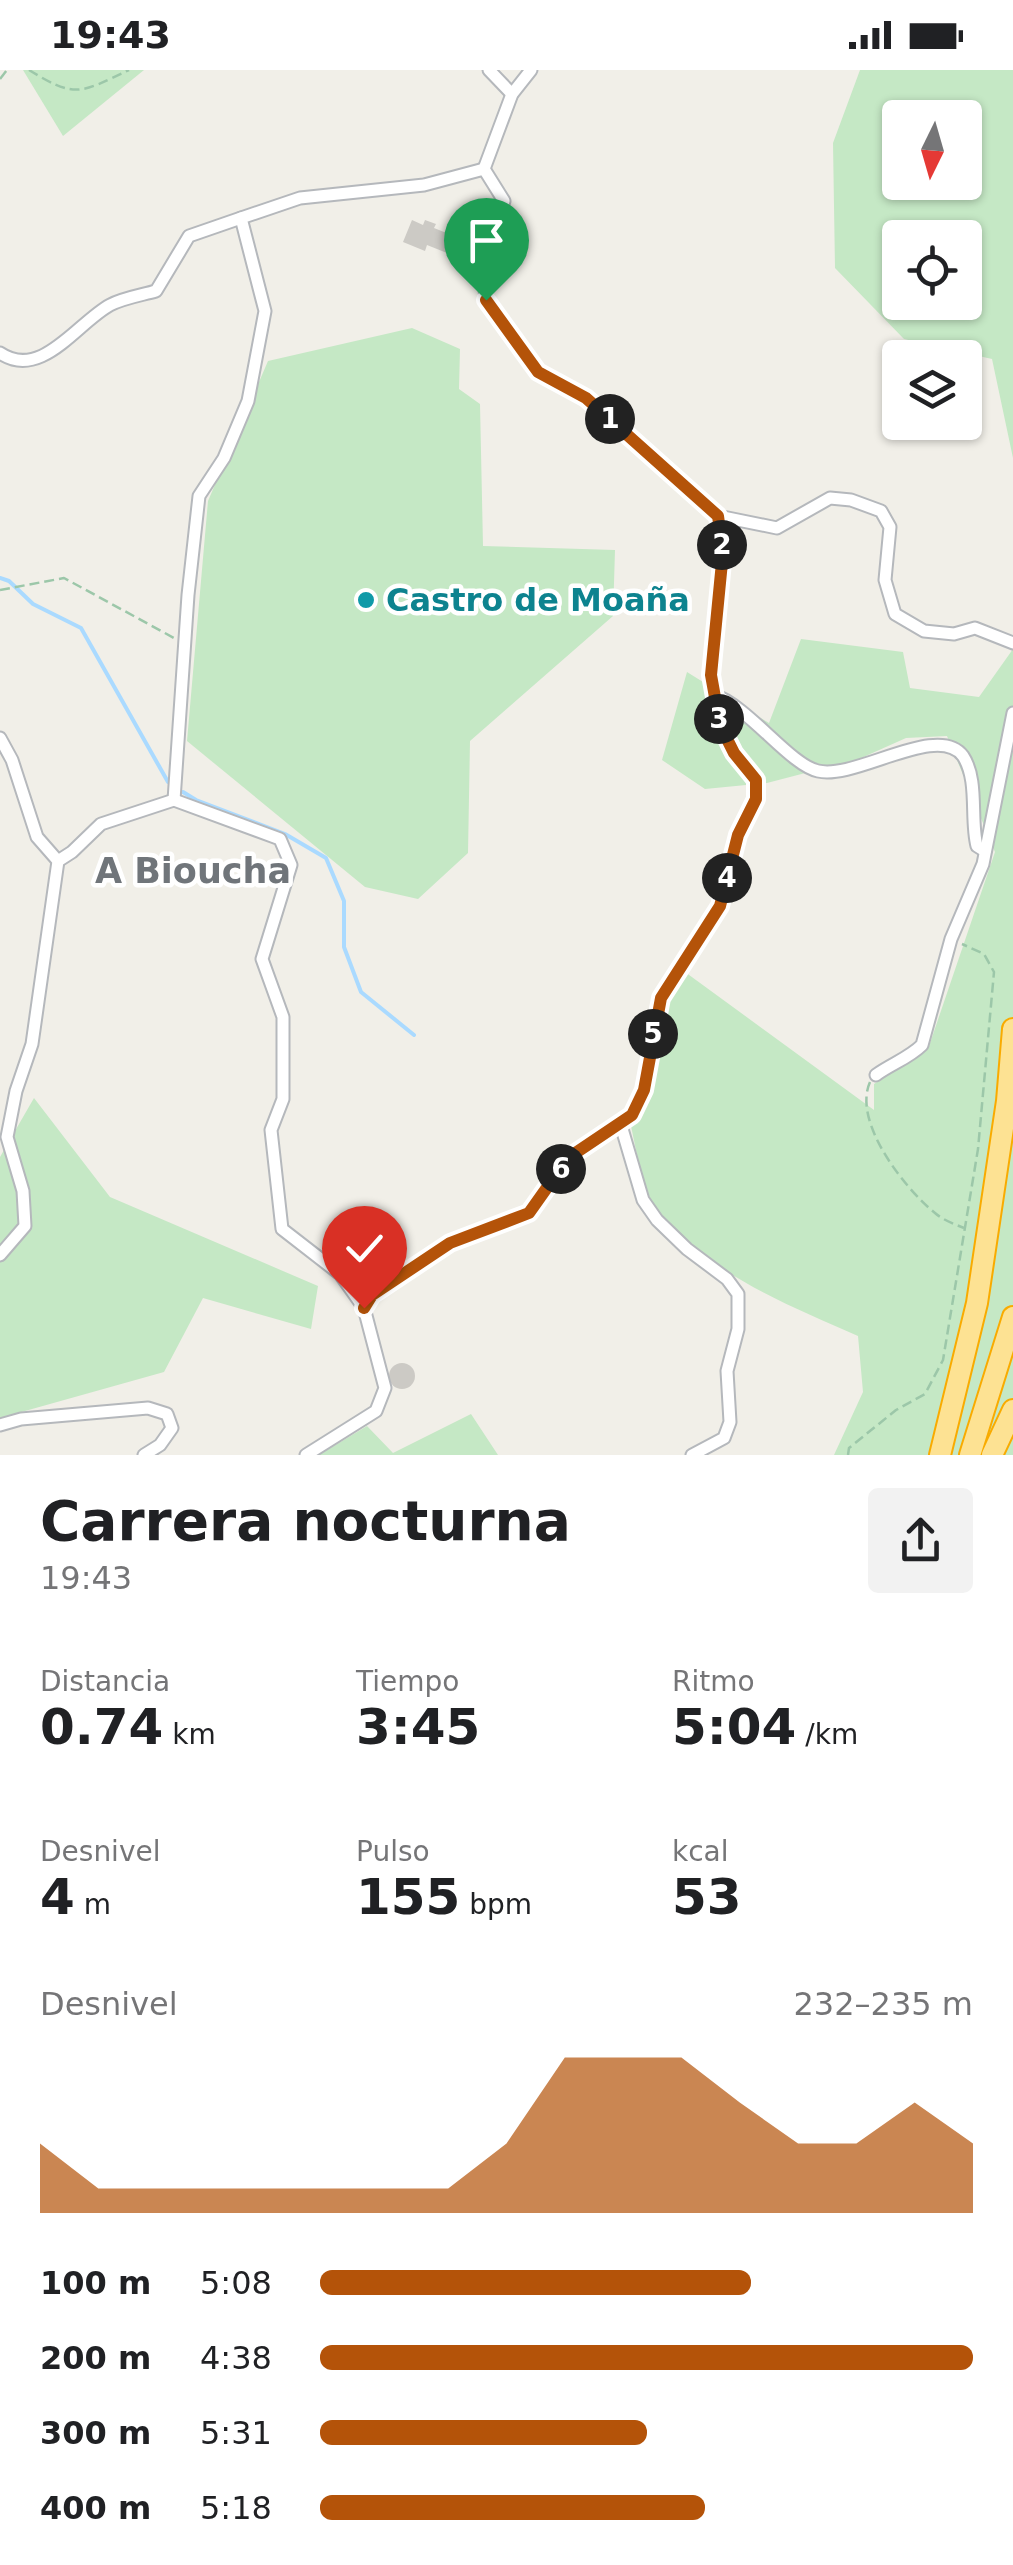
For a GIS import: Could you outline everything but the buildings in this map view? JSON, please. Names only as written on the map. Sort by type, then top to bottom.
[{"type":"highway","points":[[940,1455],[978,1303],[1007,1101],[1013,1029]]},
{"type":"highway","points":[[970,1455],[1013,1317]]},
{"type":"highway","points":[[992,1455],[1013,1410]]},
{"type":"street","points":[[489,70],[512,94]]},
{"type":"street","points":[[484,169],[512,94],[531,70]]},
{"type":"street","points":[[0,353],[8,359],[26,362],[62,344],[110,305],[156,291],[190,236],[300,198],[424,185],[484,169]]},
{"type":"street","points":[[484,169],[504,201],[484,268],[483,301],[538,372],[586,398],[718,516],[777,528],[830,498],[851,500],[881,511],[890,526],[885,580],[895,614],[924,631],[954,634],[975,628],[1013,643]]},
{"type":"street","points":[[174,800],[184,643],[200,496],[224,458],[248,400],[266,311],[241,218]]},
{"type":"street","points":[[364,1308],[372,1295],[450,1243],[529,1213],[568,1158],[632,1115],[644,1090],[661,998],[720,906],[738,835],[756,799],[756,780],[734,753],[720,725],[711,675],[723,552],[718,516]]},
{"type":"street","points":[[714,695],[769,733],[808,767],[822,772],[857,768],[928,745],[946,745],[962,756],[970,778],[976,846],[986,851]]},
{"type":"street","points":[[876,1076],[890,1064],[912,1055],[922,1044],[951,939],[986,851],[1013,713]]},
{"type":"street","points":[[0,738],[12,760],[36,837],[58,861]]},
{"type":"street","points":[[0,1255],[25,1226],[23,1191],[8,1137],[16,1091],[32,1044],[58,861],[102,824],[174,800],[280,838],[291,865],[262,960],[284,1016],[283,1098],[271,1130],[282,1229],[340,1274],[364,1308],[385,1388],[376,1411],[306,1455]]},
{"type":"street","points":[[620,1122],[643,1200],[687,1250],[727,1279],[738,1294],[738,1329],[727,1371],[730,1422],[724,1438],[692,1455]]},
{"type":"street","points":[[0,1425],[21,1419],[148,1408],[167,1414],[172,1428],[160,1445],[144,1455]]},
{"type":"path","points":[[0,79],[6,70]]},
{"type":"path","points":[[29,70],[62,90],[81,91],[129,70]]},
{"type":"path","points":[[0,590],[64,578],[184,643]]},
{"type":"path","points":[[848,1455],[850,1448],[896,1410],[925,1394],[943,1360],[978,1149],[994,972],[984,954],[951,939]]},
{"type":"path","points":[[876,1076],[865,1094],[867,1113],[887,1157],[910,1189],[937,1216],[965,1229]]},
{"type":"green space","points":[[23,70],[144,70],[63,136]]},
{"type":"green space","points":[[860,70],[1013,70],[1013,458],[992,359],[982,357],[982,340],[908,340],[886,320],[982,320],[982,220],[882,220],[882,316],[835,268],[833,143]]},
{"type":"green space","points":[[412,328],[460,349],[459,389],[480,404],[483,546],[615,550],[613,616],[470,741],[468,853],[418,899],[365,887],[187,741],[208,501],[268,361]]},
{"type":"green space","points":[[801,639],[903,652],[910,688],[979,697],[1013,649],[1013,1455],[834,1455],[863,1392],[858,1336],[752,1286],[703,1254],[660,1214],[641,1172],[631,1126],[651,1089],[662,1012],[685,972],[874,1110],[874,1084],[928,1049],[995,852],[947,736],[906,738],[859,759],[767,783],[705,789],[662,760],[687,672],[769,723]]},
{"type":"green space","points":[[34,1098],[110,1197],[318,1286],[311,1329],[203,1298],[164,1372],[0,1418],[0,1157]]},
{"type":"green space","points":[[471,1414],[498,1455],[319,1455],[367,1426],[393,1453]]},
{"type":"waterway","points":[[0,578],[9,581],[33,604],[81,628],[168,782]]},
{"type":"waterway","points":[[183,792],[285,834],[326,858],[344,901],[344,947],[361,992],[414,1035]]},
{"type":"place","name":"Castro de Moaña","points":[[366,600]]},
{"type":"district","name":"A Bioucha","points":[[193,871]]},
{"type":"route","points":[[364,1308],[372,1295],[450,1243],[529,1213],[568,1158],[632,1115],[644,1090],[661,998],[720,906],[738,835],[756,799],[756,780],[734,753],[720,725],[714,698],[711,675],[723,552],[718,516],[586,398],[538,372],[486,300]]}]
